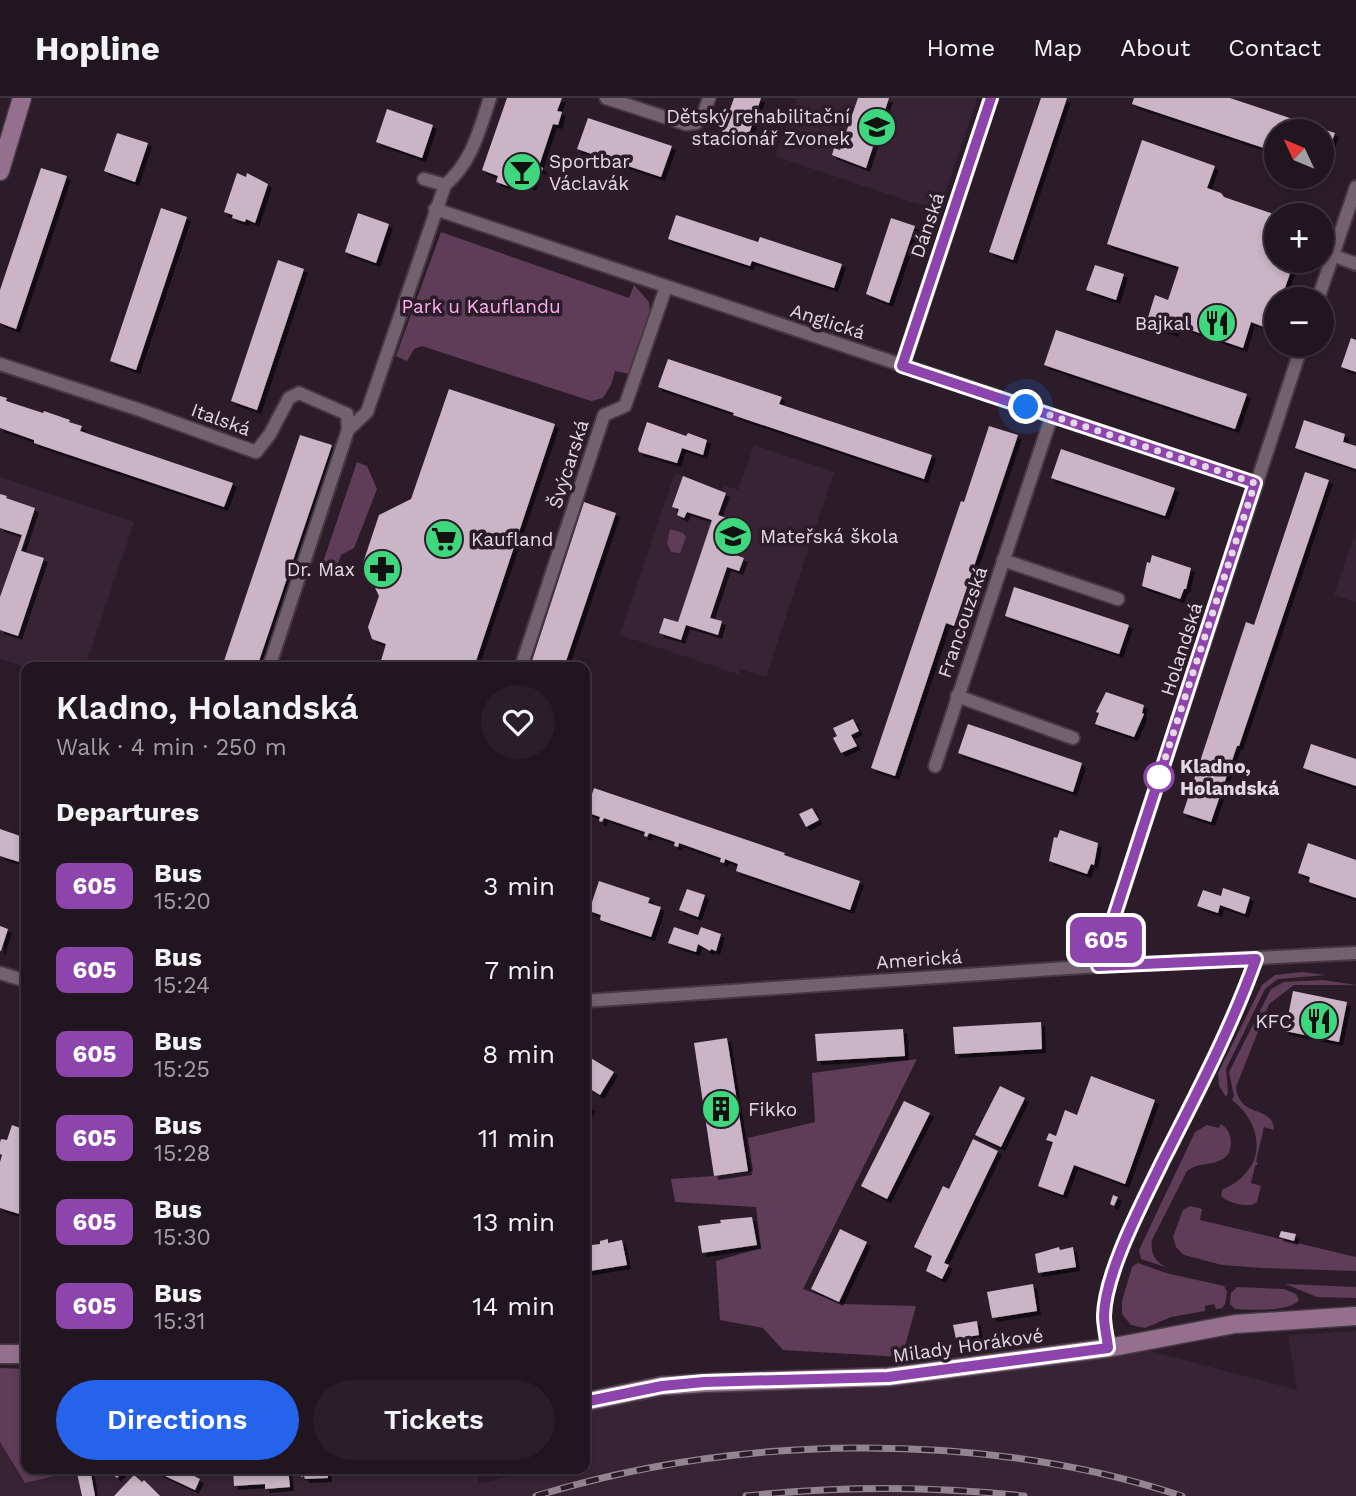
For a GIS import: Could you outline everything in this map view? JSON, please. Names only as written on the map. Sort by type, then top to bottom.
[{"type":"street","points":[[0,171],[22,98]]},
{"type":"street","points":[[348,430],[367,412],[435,209],[445,185],[460,172],[469,155],[490,98]]},
{"type":"street","points":[[606,98],[686,124],[696,123],[704,113],[709,98]]},
{"type":"street","name":"Dánská","points":[[902,366],[991,98]]},
{"type":"street","points":[[424,179],[445,185]]},
{"type":"street","points":[[1334,249],[1356,187]]},
{"type":"street","name":"Anglická","points":[[435,209],[1255,483]]},
{"type":"street","points":[[1334,256],[1356,264]]},
{"type":"street","name":"Švýcarská","points":[[523,662],[604,415],[625,406],[666,287]]},
{"type":"street","name":"Holandská","points":[[1098,966],[1298,357]]},
{"type":"street","name":"Italská","points":[[0,365],[143,411],[256,452],[270,434],[289,397],[299,393],[347,414],[348,430],[271,662]]},
{"type":"street","name":"Francouzská","points":[[935,766],[1052,415]]},
{"type":"street","name":"Francouzská","points":[[1003,560],[1118,599]]},
{"type":"street","name":"Francouzská","points":[[957,696],[1073,738]]},
{"type":"street","name":"Americká","points":[[590,1001],[1098,966],[1356,953]]},
{"type":"street","points":[[1108,1348],[1104,1315],[1112,1278],[1122,1251],[1141,1205],[1237,1009],[1256,959]]},
{"type":"street","points":[[0,973],[21,979]]},
{"type":"street","name":"Milady Horákové","points":[[590,1401],[662,1386],[704,1382],[888,1377],[1108,1348],[1236,1324],[1356,1317]]},
{"type":"street","points":[[0,1354],[21,1354]]},
{"type":"shaded area","name":"Dětský rehabilitační stacionář Zvonek","points":[[797,98],[977,98],[939,211],[775,156]]},
{"type":"shaded area","name":"Mateřská škola","points":[[754,445],[834,472],[766,677],[740,669],[738,674],[620,635],[675,473],[721,491],[724,485],[738,490]]},
{"type":"shaded area","points":[[0,477],[134,522],[87,662],[21,662],[21,665],[0,659]]},
{"type":"shaded area","points":[[1356,531],[1356,602],[1334,595]]},
{"type":"shaded area","points":[[1356,1331],[1356,1496],[0,1496],[0,1442],[25,1483],[63,1474],[477,1474],[478,1484],[520,1474],[590,1474],[590,1406],[724,1387],[862,1389],[1150,1351],[1297,1390],[1288,1335]]},
{"type":"green space","name":"Park u Kauflandu","points":[[441,232],[629,298],[634,285],[649,302],[650,313],[629,374],[615,371],[603,398],[591,401],[422,346],[414,349],[407,361],[396,356]]},
{"type":"green space","points":[[357,462],[367,466],[377,489],[354,548],[341,555],[336,569],[322,565]]},
{"type":"green space","points":[[670,529],[683,533],[686,537],[680,553],[671,552],[667,543]]},
{"type":"green space","points":[[1302,972],[1326,975],[1278,979],[1265,989],[1226,1069],[1226,1097],[1219,1086],[1218,1073],[1262,985],[1275,975]]},
{"type":"green space","points":[[1323,980],[1356,985],[1294,985],[1269,1004],[1236,1087],[1243,1104],[1268,1117],[1274,1130],[1264,1127],[1256,1161],[1258,1164],[1255,1166],[1251,1183],[1261,1186],[1257,1202],[1244,1205],[1228,1201],[1221,1196],[1222,1190],[1239,1180],[1249,1169],[1257,1148],[1256,1137],[1248,1117],[1232,1100],[1234,1096],[1229,1072],[1271,989],[1284,982]]},
{"type":"green space","points":[[917,1059],[803,1289],[843,1304],[916,1306],[902,1357],[783,1350],[763,1328],[720,1320],[716,1261],[761,1248],[756,1207],[675,1202],[671,1179],[753,1171],[748,1138],[815,1122],[812,1073]]},
{"type":"green space","points":[[1221,1124],[1230,1137],[1229,1153],[1220,1161],[1187,1171],[1152,1240],[1154,1257],[1168,1268],[1141,1259],[1139,1250],[1195,1132],[1207,1125],[1219,1128]]},
{"type":"green space","points":[[1190,1206],[1202,1209],[1200,1220],[1356,1257],[1356,1271],[1222,1265],[1184,1255],[1176,1247],[1173,1237],[1183,1210]]},
{"type":"green space","points":[[1138,1263],[1166,1273],[1224,1286],[1227,1292],[1225,1304],[1216,1309],[1214,1304],[1205,1306],[1205,1311],[1171,1317],[1145,1328],[1131,1325],[1122,1314],[1122,1301],[1132,1267]]},
{"type":"green space","points":[[1285,1284],[1356,1287],[1356,1298],[1317,1297]]},
{"type":"green space","points":[[1237,1287],[1284,1289],[1296,1294],[1299,1300],[1288,1307],[1235,1309],[1230,1304],[1231,1293]]},
{"type":"green space","points":[[0,1368],[21,1369],[21,1474],[63,1474],[25,1483],[0,1442]]},
{"type":"building","points":[[507,98],[562,98],[557,111],[562,112],[558,125],[553,124],[539,166],[543,168],[542,171],[538,169],[532,187],[509,180],[508,186],[496,182],[498,176],[482,170]]},
{"type":"building","points":[[734,98],[761,98],[747,140],[722,132]]},
{"type":"building","points":[[858,98],[889,98],[866,168],[832,155],[834,148],[840,150]]},
{"type":"building","points":[[1041,98],[1067,98],[1013,260],[989,252]]},
{"type":"building","points":[[1134,98],[1230,98],[1293,119],[1264,119],[1264,148],[1132,104]]},
{"type":"building","points":[[387,109],[433,125],[422,158],[376,142]]},
{"type":"building","points":[[588,118],[672,146],[661,177],[577,149]]},
{"type":"building","points":[[117,133],[148,143],[135,182],[104,171]]},
{"type":"building","points":[[1142,140],[1215,166],[1207,188],[1264,211],[1264,273],[1290,273],[1285,287],[1264,287],[1264,327],[1251,322],[1243,348],[1182,327],[1177,326],[1174,333],[1146,324],[1155,295],[1168,300],[1179,267],[1107,244]]},
{"type":"building","points":[[41,168],[67,176],[16,329],[0,323],[0,290]]},
{"type":"building","points":[[237,173],[246,177],[247,173],[268,184],[255,223],[232,218],[233,215],[224,212]]},
{"type":"building","points":[[161,208],[187,217],[136,370],[110,361]]},
{"type":"building","points":[[358,213],[389,224],[376,263],[345,252]]},
{"type":"building","points":[[676,215],[758,242],[760,237],[842,264],[834,288],[752,261],[750,266],[668,239]]},
{"type":"building","points":[[891,218],[915,226],[889,303],[866,294]]},
{"type":"building","points":[[278,260],[304,269],[257,410],[231,401]]},
{"type":"building","points":[[1095,265],[1124,274],[1116,300],[1086,290]]},
{"type":"building","points":[[1056,330],[1247,394],[1235,429],[1044,365]]},
{"type":"building","points":[[1351,338],[1356,340],[1356,372],[1341,367]]},
{"type":"building","points":[[668,359],[782,397],[779,404],[932,455],[924,479],[658,387]]},
{"type":"building","name":"Kaufland","points":[[449,389],[555,424],[476,662],[381,662],[386,644],[372,639],[368,627],[379,596],[363,563],[379,515],[411,499]]},
{"type":"building","points":[[0,396],[7,398],[6,401],[70,420],[69,422],[82,426],[80,431],[233,483],[224,507],[34,443],[34,440],[0,428]]},
{"type":"building","points":[[1304,420],[1345,434],[1343,442],[1356,446],[1356,469],[1295,448]]},
{"type":"building","points":[[647,422],[686,436],[688,433],[707,440],[703,455],[682,448],[677,463],[639,452]]},
{"type":"building","points":[[989,426],[1018,435],[954,626],[946,623],[895,776],[871,768]]},
{"type":"building","points":[[300,435],[332,445],[259,662],[224,662]]},
{"type":"building","points":[[1061,449],[1175,488],[1165,516],[1051,478]]},
{"type":"building","points":[[1305,472],[1329,480],[1211,822],[1183,813],[1246,622],[1254,625]]},
{"type":"building","points":[[683,476],[726,493],[718,515],[734,521],[727,542],[718,539],[716,548],[744,558],[739,571],[727,567],[710,618],[722,621],[718,635],[686,625],[681,640],[659,633],[664,618],[678,622],[712,520],[687,512],[684,518],[677,515],[679,509],[672,507]]},
{"type":"building","points":[[0,494],[35,508],[21,551],[44,558],[18,636],[0,630],[0,597],[22,535],[0,528]]},
{"type":"building","points":[[584,502],[616,513],[566,662],[532,662]]},
{"type":"building","points":[[1152,555],[1191,568],[1186,589],[1180,599],[1142,586],[1147,562],[1150,563]]},
{"type":"building","points":[[1014,587],[1129,625],[1119,654],[1005,616]]},
{"type":"building","points":[[1106,692],[1144,705],[1144,714],[1134,737],[1095,724],[1099,713],[1096,712]]},
{"type":"building","points":[[853,719],[859,731],[851,735],[857,746],[841,753],[833,738],[837,736],[833,728]]},
{"type":"building","points":[[968,724],[1082,763],[1073,792],[958,753]]},
{"type":"building","points":[[1311,744],[1356,759],[1356,786],[1303,768]]},
{"type":"building","points":[[594,788],[860,881],[850,910],[736,871],[738,864],[725,859],[724,863],[720,862],[721,858],[679,843],[678,847],[674,846],[675,842],[649,833],[647,837],[644,836],[645,832],[604,818],[602,822],[599,821],[600,817],[590,813]]},
{"type":"building","points":[[812,808],[819,820],[806,827],[799,814]]},
{"type":"building","points":[[0,829],[21,836],[21,862],[0,856]]},
{"type":"building","points":[[1060,830],[1098,843],[1094,865],[1091,864],[1087,874],[1049,861],[1054,837],[1057,838]]},
{"type":"building","points":[[1308,843],[1356,860],[1356,898],[1309,882],[1310,877],[1298,873]]},
{"type":"building","points":[[599,881],[650,898],[648,903],[661,907],[651,937],[600,920],[601,915],[590,911]]},
{"type":"building","points":[[1223,888],[1250,897],[1245,914],[1220,905],[1218,913],[1197,906],[1203,890],[1221,896]]},
{"type":"building","points":[[687,889],[705,895],[698,917],[679,910]]},
{"type":"building","points":[[0,926],[8,929],[1,951],[0,951]]},
{"type":"building","points":[[674,927],[698,935],[701,927],[721,934],[716,951],[710,951],[698,944],[696,952],[668,943]]},
{"type":"building","points":[[1293,991],[1347,1002],[1339,1042],[1285,1031]]},
{"type":"building","points":[[1041,1022],[1042,1049],[955,1054],[953,1027]]},
{"type":"building","points":[[903,1029],[905,1056],[817,1061],[815,1034]]},
{"type":"building","name":"Fikko","points":[[727,1038],[748,1171],[714,1176],[694,1043]]},
{"type":"building","points":[[590,1058],[614,1072],[600,1095],[590,1089]]},
{"type":"building","points":[[1091,1076],[1155,1100],[1125,1184],[1074,1165],[1063,1195],[1038,1186],[1053,1142],[1046,1140],[1049,1133],[1056,1136],[1065,1110],[1077,1115]]},
{"type":"building","points":[[1000,1086],[1025,1098],[1001,1147],[975,1135]]},
{"type":"building","points":[[904,1101],[930,1113],[887,1199],[861,1186]]},
{"type":"building","points":[[12,1125],[21,1128],[21,1214],[0,1208],[0,1143],[1,1139],[7,1140]]},
{"type":"building","points":[[973,1139],[998,1151],[944,1263],[949,1265],[942,1279],[926,1271],[932,1256],[914,1247],[943,1186],[949,1189]]},
{"type":"building","points":[[1113,1195],[1118,1197],[1114,1206],[1110,1204]]},
{"type":"building","points":[[752,1217],[757,1245],[702,1253],[698,1226],[721,1223],[720,1220]]},
{"type":"building","points":[[840,1229],[867,1242],[839,1302],[811,1289]]},
{"type":"building","points":[[1281,1231],[1296,1234],[1294,1241],[1279,1237]]},
{"type":"building","points":[[608,1239],[608,1243],[622,1240],[627,1265],[590,1271],[590,1245],[600,1244],[600,1241]]},
{"type":"building","points":[[1059,1247],[1060,1250],[1073,1247],[1076,1267],[1038,1273],[1035,1254]]},
{"type":"building","points":[[1033,1284],[1037,1311],[992,1318],[987,1292]]},
{"type":"building","points":[[977,1321],[979,1335],[956,1339],[953,1325]]},
{"type":"building","points":[[77,1474],[91,1474],[95,1496],[82,1496]]},
{"type":"building","points":[[161,1474],[190,1474],[200,1479],[195,1490]]},
{"type":"building","points":[[233,1474],[289,1474],[290,1487],[265,1489],[265,1484],[234,1486]]},
{"type":"building","points":[[301,1474],[328,1474],[328,1478],[305,1479],[304,1476],[301,1477]]},
{"type":"building","points":[[134,1475],[142,1482],[144,1480],[160,1496],[114,1496]]},
{"type":"railway","points":[[536,1496],[613,1475],[693,1461],[776,1451],[859,1448],[943,1451],[1025,1459],[1105,1475],[1182,1496]]},
{"type":"railway","points":[[746,1496],[815,1490],[885,1489],[955,1490],[1024,1496]]},
{"type":"bus line","name":"605","points":[[590,1401],[662,1386],[704,1382],[888,1377],[1108,1348],[1104,1315],[1112,1278],[1122,1251],[1141,1205],[1237,1009],[1256,959],[1098,966],[1255,483],[902,366],[991,98]]},
{"type":"place","name":"Dětský rehabilitační stacionář Zvonek","points":[[877,127]]},
{"type":"place","name":"Sportbar Václavák","points":[[522,172]]},
{"type":"place","name":"Bajkal","points":[[1217,323]]},
{"type":"place","name":"Mateřská škola","points":[[733,536]]},
{"type":"place","name":"Kaufland","points":[[444,539]]},
{"type":"place","name":"Dr. Max","points":[[382,569]]},
{"type":"place","name":"Kladno, Holandská","points":[[1159,777]]},
{"type":"place","name":"KFC","points":[[1319,1021]]},
{"type":"place","name":"Fikko","points":[[721,1109]]},
{"type":"route","points":[[1026,407],[1255,483],[1159,777]]}]
